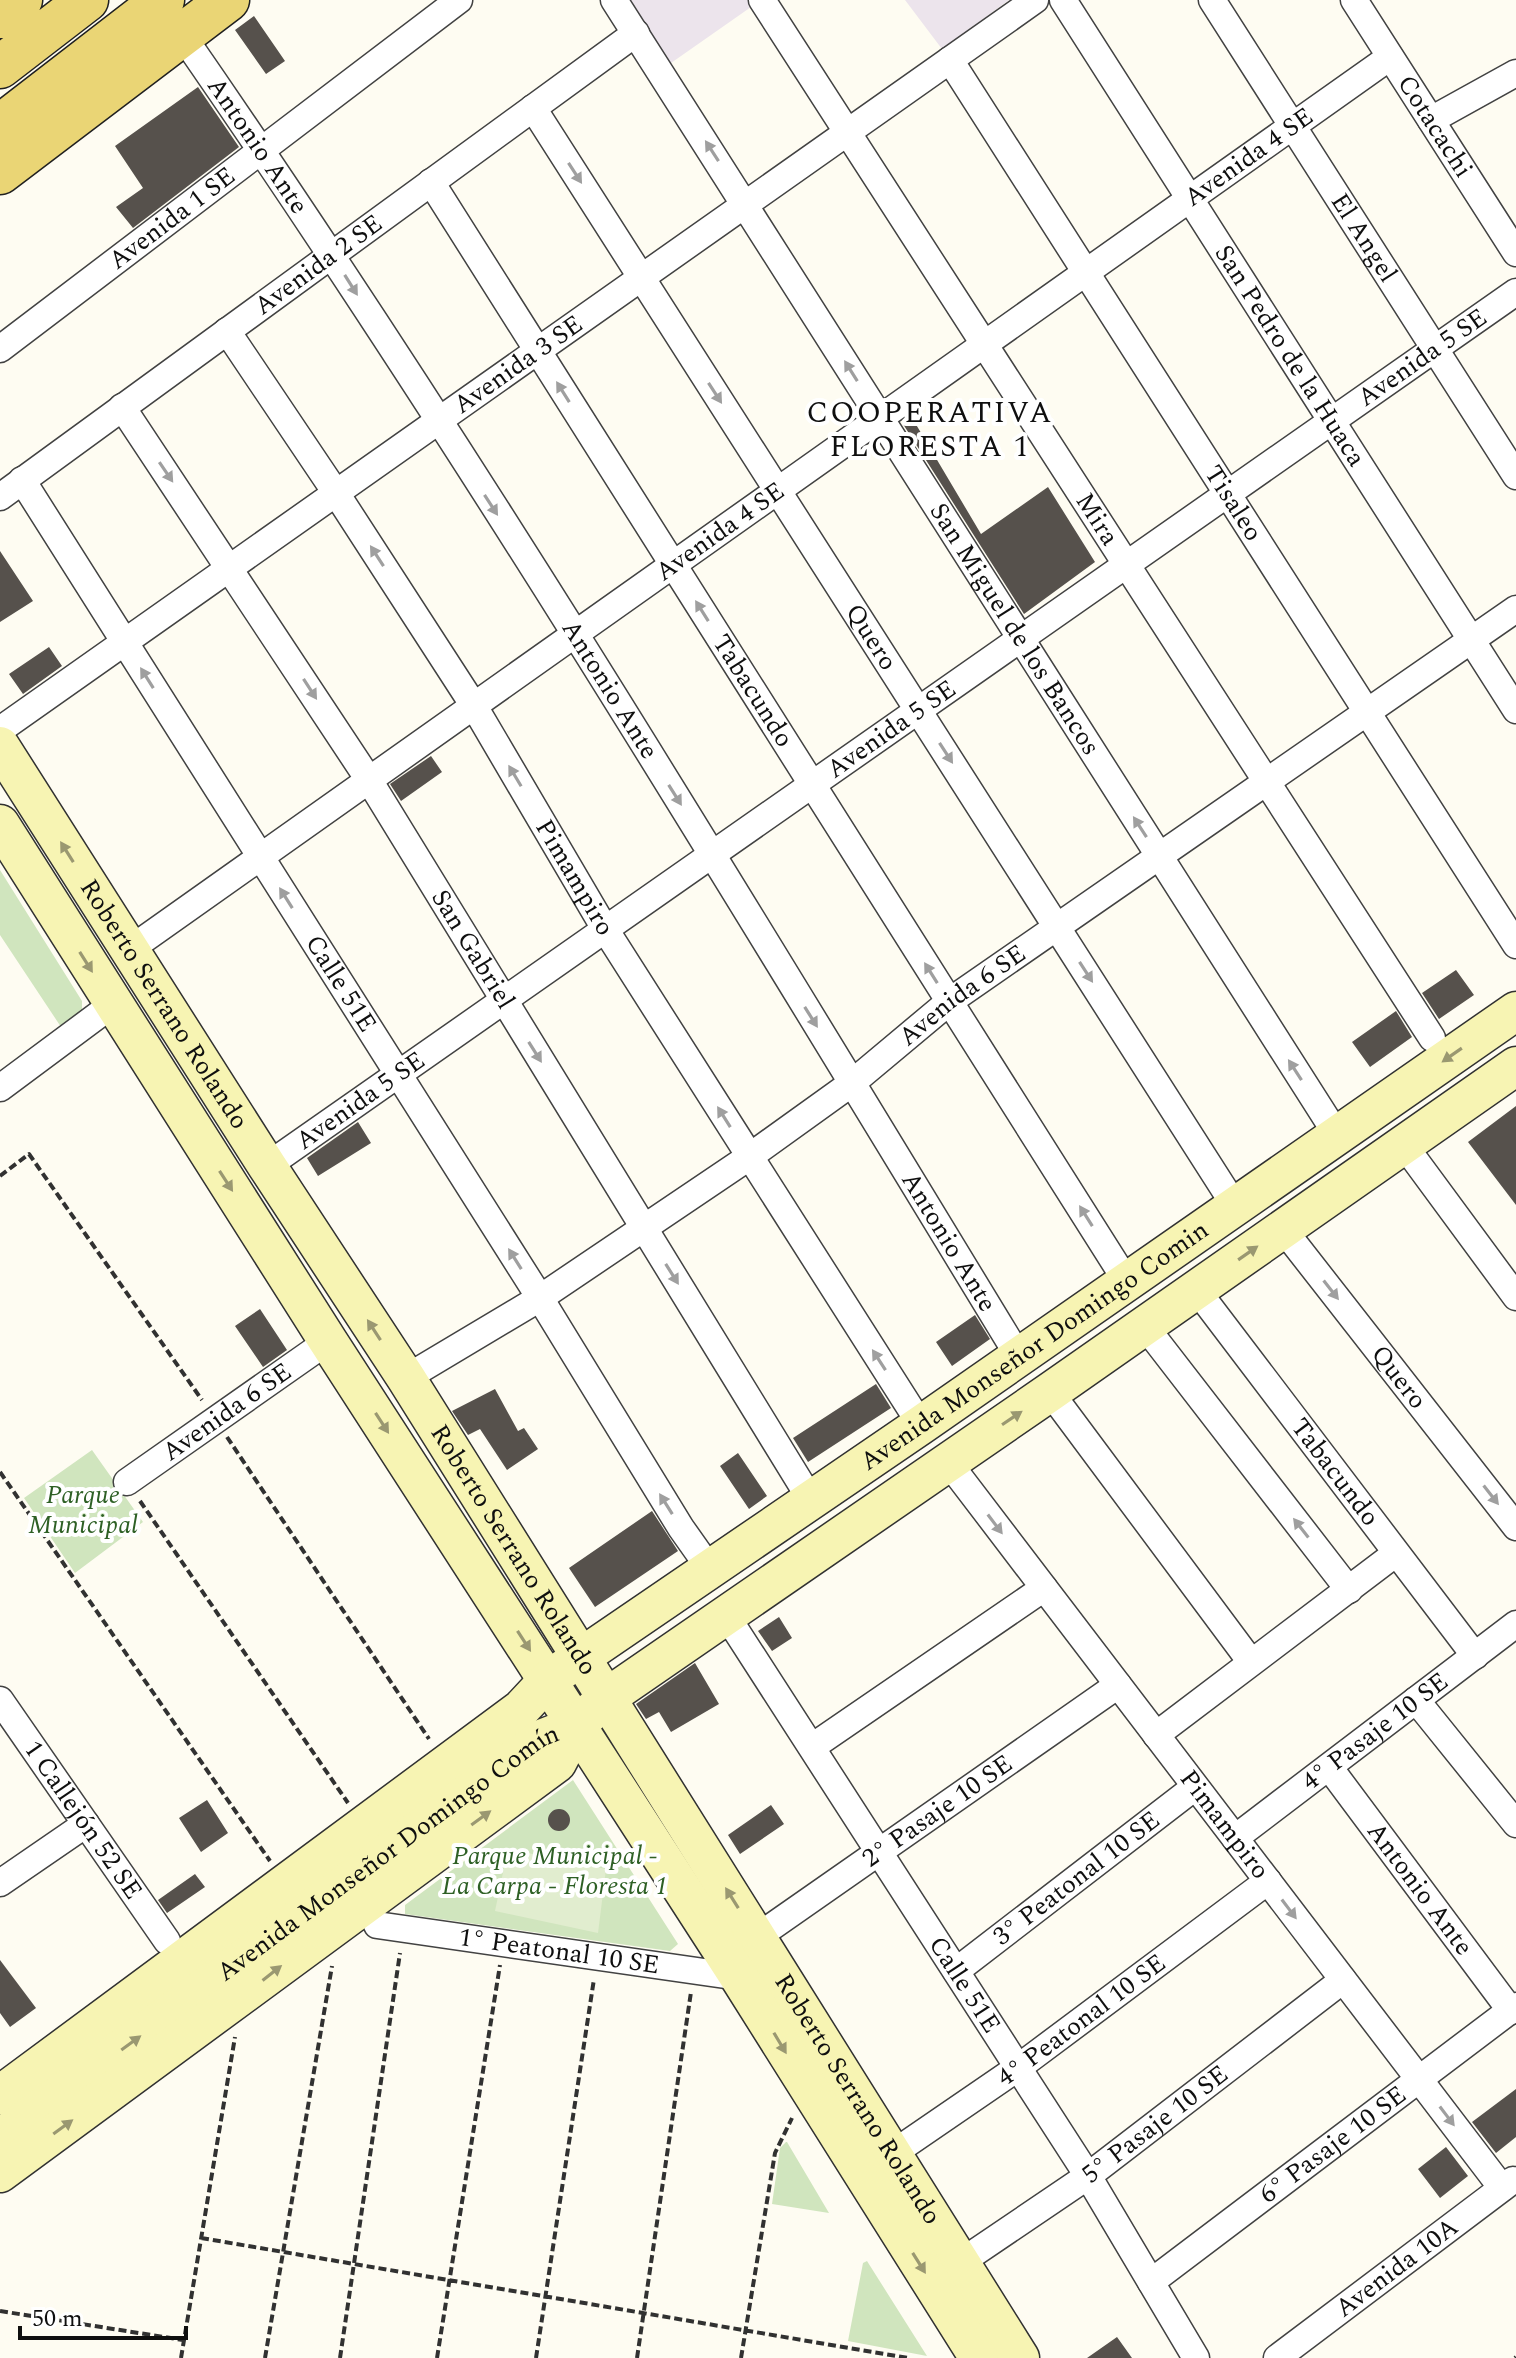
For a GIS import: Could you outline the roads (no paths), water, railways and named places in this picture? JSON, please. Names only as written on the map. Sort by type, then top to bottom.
[{"type":"main road","points":[[0,17],[21,0]]},
{"type":"main road","points":[[0,67],[87,0]]},
{"type":"main road","points":[[0,126],[172,18],[228,0]]},
{"type":"main road","points":[[0,173],[172,18]]},
{"type":"main road","name":"Roberto Serrano Rolando","points":[[0,746],[406,1378],[1020,2358]]},
{"type":"main road","name":"Roberto Serrano Rolando","points":[[0,824],[328,1341],[549,1679],[979,2358]]},
{"type":"main road","name":"Avenida Monseñor Domingo Comin","points":[[549,1679],[921,1425],[1516,1011]]},
{"type":"main road","name":"Avenida Monseñor Domingo Comin","points":[[577,1725],[606,1698],[1404,1145],[1511,1080]]},
{"type":"main road","name":"Avenida Monseñor Domingo Comín","points":[[0,2095],[59,2035],[167,1941],[507,1689],[549,1679]]},
{"type":"main road","name":"Avenida Monseñor Domingo Comín","points":[[0,2064],[59,2035],[521,1709],[549,1679]]},
{"type":"main road","name":"Avenida Monseñor Domingo Comín","points":[[0,2138],[171,2030],[242,1997],[359,1923],[557,1763],[577,1725]]},
{"type":"main road","name":"Avenida Monseñor Domingo Comín","points":[[0,2173],[171,2030],[541,1739],[577,1725]]},
{"type":"street","name":"Avenida 1 SE","points":[[0,349],[459,0]]},
{"type":"street","name":"San Miguel de los Bancos","points":[[614,0],[1337,1135]]},
{"type":"street","name":"Mira","points":[[762,0],[1432,1038]]},
{"type":"street","name":"Avenida 3 SE","points":[[0,730],[1035,0]]},
{"type":"street","name":"San Pedro de la Huaca","points":[[1063,0],[1516,710]]},
{"type":"street","name":"El Angel","points":[[1212,0],[1516,476]]},
{"type":"street","name":"Cotacachi","points":[[1364,3],[1390,57],[1431,120],[1506,217],[1516,253]]},
{"type":"street","name":"Antonio Ante","points":[[172,18],[332,255],[575,634],[1019,1357]]},
{"type":"street","name":"Avenida 2 SE","points":[[0,497],[636,33]]},
{"type":"street","name":"Avenida 4 SE","points":[[129,950],[1390,57]]},
{"type":"street","name":"Tisaleo","points":[[950,60],[1516,945]]},
{"type":"street","points":[[1431,120],[1516,73]]},
{"type":"street","name":"Quero","points":[[533,108],[1235,1206]]},
{"type":"street","name":"Tabacundo","points":[[431,182],[1127,1282]]},
{"type":"street","name":"Avenida 5 SE","points":[[267,1166],[1516,292]]},
{"type":"street","name":"Pimampiro","points":[[227,331],[474,706],[605,929],[921,1425]]},
{"type":"street","name":"San Gabriel","points":[[122,407],[231,567],[369,780],[811,1500]]},
{"type":"street","name":"Calle 51E","points":[[22,480],[540,1298],[681,1528],[710,1569]]},
{"type":"street","name":"Avenida 6 SE","points":[[406,1378],[540,1298],[749,1157],[852,1083],[950,1001],[1516,609]]},
{"type":"street","points":[[0,1088],[113,1004]]},
{"type":"street","points":[[1404,1145],[1516,1297]]},
{"type":"street","name":"Quero","points":[[1283,1229],[1516,1527]]},
{"type":"street","name":"Tabacundo","points":[[1196,1289],[1475,1656]]},
{"type":"street","points":[[1144,1325],[1349,1590]]},
{"type":"street","name":"Avenida 6 SE","points":[[127,1482],[328,1341]]},
{"type":"street","points":[[1050,1392],[1251,1662]]},
{"type":"street","name":"Pimampiro","points":[[948,1462],[1419,2080],[1509,2183]]},
{"type":"street","points":[[1156,1735],[1395,1554]]},
{"type":"street","points":[[812,1747],[1044,1588]]},
{"type":"street","name":"Calle 51E","points":[[726,1615],[1088,2176],[1196,2358]]},
{"type":"street","name":"4° Pasaje 10 SE","points":[[1235,1838],[1516,1624]]},
{"type":"street","name":"2° Pasaje 10 SE","points":[[757,1937],[1118,1685]]},
{"type":"street","name":"1 Callejón 52 SE","points":[[0,1700],[8,1727],[86,1824],[167,1941]]},
{"type":"street","points":[[1416,1700],[1513,1812]]},
{"type":"street","name":"Antonio Ante","points":[[1329,1767],[1513,2008]]},
{"type":"street","name":"3° Peatonal 10 SE","points":[[956,1971],[1195,1787]]},
{"type":"street","points":[[0,1883],[86,1824]]},
{"type":"street","name":"4° Peatonal 10 SE","points":[[892,2154],[1019,2067],[1268,1881]]},
{"type":"street","name":"1° Peatonal 10 SE","points":[[359,1923],[739,1977]]},
{"type":"street","name":"5° Pasaje 10 SE","points":[[961,2262],[1088,2176],[1343,1980]]},
{"type":"street","name":"6° Pasaje 10 SE","points":[[1151,2282],[1513,2008]]},
{"type":"street","name":"Avenida 10A","points":[[1277,2358],[1509,2183]]},
{"type":"district","name":"COOPERATIVA FLORESTA 1","points":[[930,430]]},
{"type":"park label","name":"Parque Municipal","points":[[83,1510]]},
{"type":"park label","name":"Parque Municipal - La Carpa - Floresta 1","points":[[555,1871]]}]
